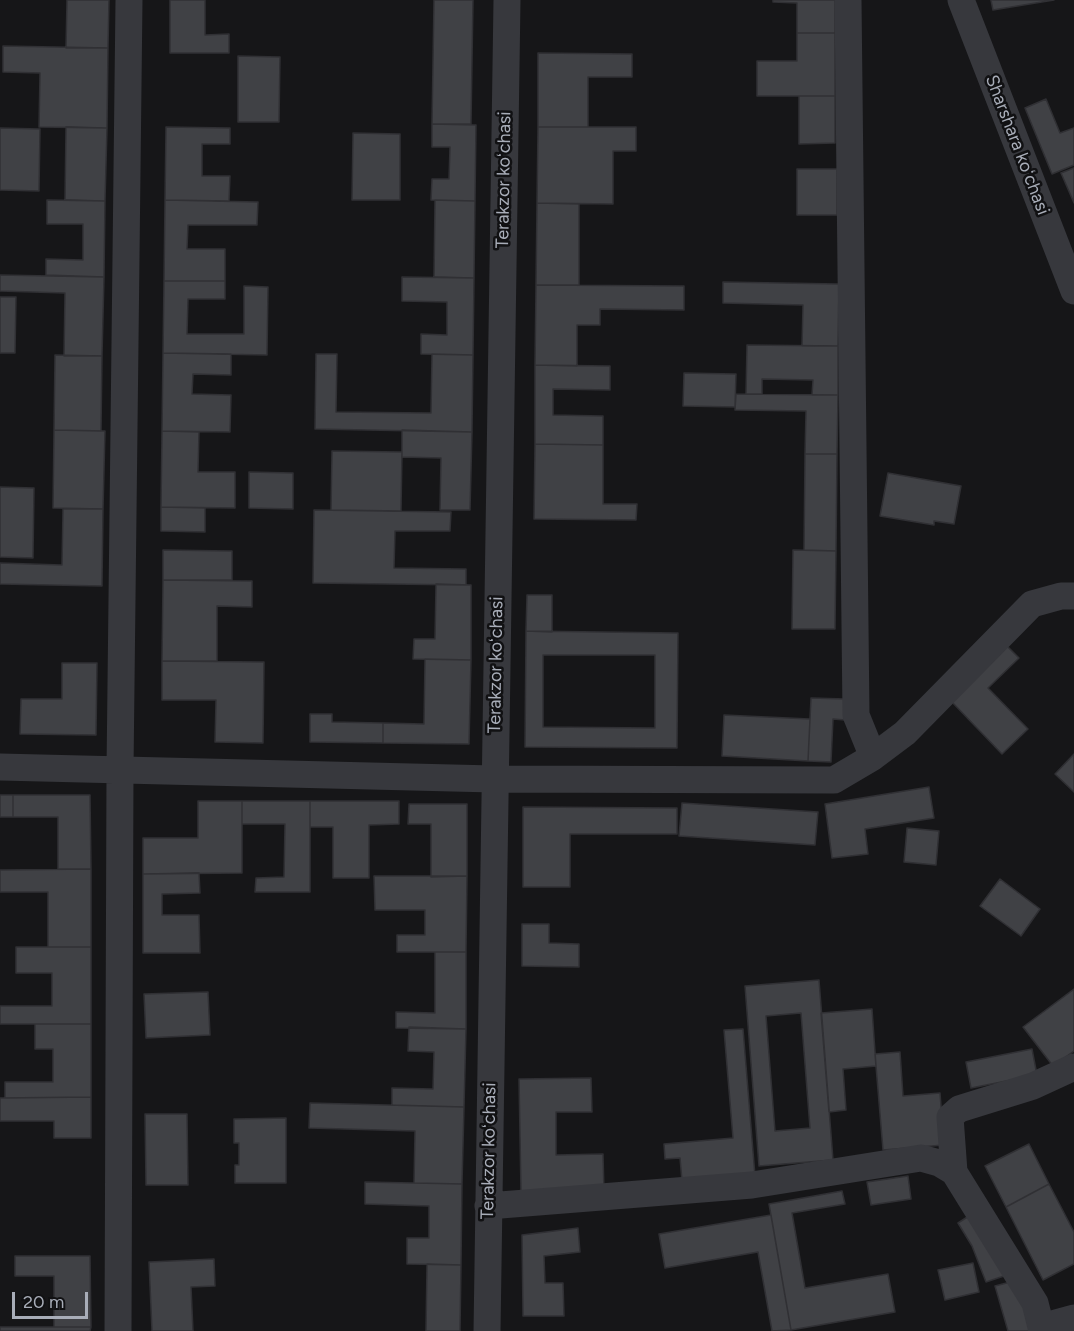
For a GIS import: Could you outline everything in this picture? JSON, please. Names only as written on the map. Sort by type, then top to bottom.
[{"type":"street","points":[[118,1331],[120,770],[129,0]]},
{"type":"street","name":"Terakzor koʻchasi","points":[[488,1331],[494,779],[507,0]]},
{"type":"street","points":[[848,0],[856,715],[873,757]]},
{"type":"street","name":"Sharshara koʻchasi","points":[[961,0],[1074,291]]},
{"type":"street","points":[[0,767],[494,779],[834,780],[873,757],[905,733],[1032,604],[1061,596],[1074,596]]},
{"type":"street","points":[[954,1172],[950,1117],[959,1109],[1033,1086],[1064,1074],[1074,1067]]},
{"type":"street","points":[[488,1206],[752,1185],[921,1158],[939,1163],[954,1172],[1035,1303],[1042,1329],[1074,1318]]},
{"type":"building","points":[[67,0],[109,0],[108,48],[66,48]]},
{"type":"building","points":[[170,0],[205,0],[205,35],[229,34],[229,53],[170,53]]},
{"type":"building","points":[[434,0],[473,0],[471,124],[432,124]]},
{"type":"building","points":[[773,0],[835,0],[835,33],[797,33],[797,3],[773,2]]},
{"type":"building","points":[[991,0],[1054,0],[993,10]]},
{"type":"building","points":[[797,33],[835,33],[835,96],[757,96],[757,61],[797,61]]},
{"type":"building","points":[[3,46],[108,48],[107,128],[39,127],[40,73],[3,72]]},
{"type":"building","points":[[538,53],[632,54],[632,77],[588,77],[588,127],[538,127]]},
{"type":"building","points":[[238,56],[280,57],[279,122],[238,122]]},
{"type":"building","points":[[799,96],[835,96],[835,143],[799,144]]},
{"type":"building","points":[[1046,99],[1060,133],[1074,128],[1074,165],[1052,174],[1025,108]]},
{"type":"building","points":[[432,124],[476,125],[475,201],[431,200],[432,179],[449,179],[450,147],[432,147]]},
{"type":"building","points":[[66,127],[107,128],[105,201],[65,200]]},
{"type":"building","points":[[166,127],[230,128],[230,144],[202,144],[202,176],[230,176],[229,201],[165,200]]},
{"type":"building","points":[[538,127],[636,127],[636,151],[613,151],[613,204],[537,203]]},
{"type":"building","points":[[0,128],[40,129],[39,191],[0,190]]},
{"type":"building","points":[[353,133],[400,134],[400,200],[352,200]]},
{"type":"building","points":[[1074,168],[1074,203],[1061,173]]},
{"type":"building","points":[[797,169],[837,169],[837,215],[797,215]]},
{"type":"building","points":[[47,200],[105,201],[104,277],[46,275],[46,259],[83,260],[83,224],[47,224]]},
{"type":"building","points":[[165,200],[258,202],[257,225],[188,225],[187,249],[225,249],[225,281],[164,281]]},
{"type":"building","points":[[435,200],[475,201],[474,278],[434,277]]},
{"type":"building","points":[[537,203],[579,204],[579,285],[536,285]]},
{"type":"building","points":[[0,275],[104,277],[102,356],[64,356],[65,293],[0,291]]},
{"type":"building","points":[[402,277],[474,278],[473,355],[421,354],[421,334],[447,335],[447,302],[402,301]]},
{"type":"building","points":[[164,281],[225,281],[225,299],[188,299],[187,334],[244,334],[244,286],[268,287],[267,355],[163,353]]},
{"type":"building","points":[[723,282],[839,284],[838,346],[802,346],[803,305],[723,303]]},
{"type":"building","points":[[536,285],[684,286],[684,310],[600,309],[600,325],[577,325],[577,366],[535,365]]},
{"type":"building","points":[[0,297],[16,297],[15,353],[0,353]]},
{"type":"building","points":[[747,345],[838,346],[838,395],[812,395],[813,380],[762,379],[762,394],[746,394]]},
{"type":"building","points":[[163,353],[231,354],[231,375],[193,374],[192,394],[231,395],[230,432],[162,431]]},
{"type":"building","points":[[316,354],[337,354],[336,412],[431,413],[432,354],[473,355],[472,432],[315,429]]},
{"type":"building","points":[[55,355],[102,356],[101,431],[54,430]]},
{"type":"building","points":[[535,365],[610,366],[610,390],[553,389],[553,415],[603,416],[603,445],[535,444]]},
{"type":"building","points":[[684,373],[736,374],[735,407],[683,406]]},
{"type":"building","points":[[736,394],[838,395],[837,454],[805,454],[806,411],[735,410]]},
{"type":"building","points":[[54,430],[105,431],[103,509],[53,508]]},
{"type":"building","points":[[402,430],[472,432],[470,510],[440,510],[441,458],[402,457]]},
{"type":"building","points":[[162,431],[199,432],[198,472],[235,472],[235,508],[161,507]]},
{"type":"building","points":[[535,444],[603,445],[603,504],[637,504],[636,520],[534,519]]},
{"type":"building","points":[[332,451],[402,452],[401,511],[331,510]]},
{"type":"building","points":[[805,454],[837,454],[836,551],[804,550]]},
{"type":"building","points":[[249,472],[293,473],[293,509],[249,508]]},
{"type":"building","points":[[888,473],[961,486],[954,524],[934,521],[934,525],[880,516]]},
{"type":"building","points":[[0,487],[34,488],[33,558],[0,557]]},
{"type":"building","points":[[161,507],[205,508],[205,532],[161,531]]},
{"type":"building","points":[[63,509],[103,509],[102,586],[0,584],[0,563],[62,565]]},
{"type":"building","points":[[314,510],[451,512],[450,531],[395,531],[394,568],[466,569],[466,585],[313,583]]},
{"type":"building","points":[[163,550],[232,551],[232,580],[163,580]]},
{"type":"building","points":[[793,550],[836,551],[835,629],[792,629]]},
{"type":"building","points":[[163,580],[252,581],[252,607],[217,606],[217,661],[162,661]]},
{"type":"building","points":[[436,584],[471,585],[471,660],[413,659],[414,639],[435,639]]},
{"type":"building","points":[[527,595],[552,595],[552,632],[526,631]]},
{"type":"building","points":[[526,631],[678,633],[677,748],[525,747]],"holes":[[[543,655],[655,655],[655,728],[543,727]]]},
{"type":"building","points":[[1006,645],[1019,658],[988,688],[1028,729],[1002,754],[950,700]]},
{"type":"building","points":[[425,659],[471,660],[469,744],[383,743],[383,723],[424,724]]},
{"type":"building","points":[[162,661],[264,662],[263,743],[215,742],[216,700],[162,700]]},
{"type":"building","points":[[62,663],[97,663],[96,735],[20,734],[21,699],[62,699]]},
{"type":"building","points":[[811,698],[846,699],[845,720],[833,719],[831,762],[808,761]]},
{"type":"building","points":[[310,714],[332,714],[332,722],[383,723],[383,743],[310,742]]},
{"type":"building","points":[[724,715],[810,719],[808,761],[722,756]]},
{"type":"building","points":[[1074,754],[1074,792],[1055,774]]},
{"type":"building","points":[[929,787],[934,818],[865,829],[868,854],[832,858],[825,804]]},
{"type":"building","points":[[0,795],[13,795],[13,817],[0,817]]},
{"type":"building","points":[[13,795],[90,795],[91,869],[58,869],[58,817],[13,817]]},
{"type":"building","points":[[198,801],[242,801],[242,873],[143,874],[143,838],[198,838]]},
{"type":"building","points":[[242,801],[310,801],[310,892],[255,892],[256,878],[284,877],[285,824],[242,824]]},
{"type":"building","points":[[310,801],[399,801],[399,824],[369,825],[369,878],[333,878],[333,827],[310,827]]},
{"type":"building","points":[[682,803],[818,812],[815,845],[679,836]]},
{"type":"building","points":[[409,804],[467,804],[467,876],[431,877],[431,824],[408,824]]},
{"type":"building","points":[[523,807],[677,808],[677,834],[570,834],[570,887],[523,887]]},
{"type":"building","points":[[907,828],[939,831],[936,865],[904,862]]},
{"type":"building","points":[[91,869],[91,947],[48,947],[48,892],[0,892],[0,870]]},
{"type":"building","points":[[199,873],[200,893],[162,894],[162,915],[199,915],[200,953],[143,953],[143,874]]},
{"type":"building","points":[[374,876],[467,876],[466,952],[397,952],[397,935],[425,935],[425,910],[375,910]]},
{"type":"building","points":[[1000,879],[1040,909],[1021,936],[980,906]]},
{"type":"building","points":[[522,924],[549,924],[549,943],[579,944],[579,967],[522,966]]},
{"type":"building","points":[[16,947],[91,947],[91,1024],[0,1024],[0,1006],[52,1006],[52,973],[16,973]]},
{"type":"building","points":[[435,952],[466,952],[466,1029],[396,1028],[396,1012],[435,1013]]},
{"type":"building","points":[[819,980],[833,1160],[759,1166],[745,986]],"holes":[[[801,1013],[810,1128],[775,1131],[766,1016]]]},
{"type":"building","points":[[1074,989],[1074,1051],[1053,1066],[1023,1027]]},
{"type":"building","points":[[208,992],[210,1035],[146,1038],[144,994]]},
{"type":"building","points":[[872,1009],[876,1066],[843,1069],[846,1110],[829,1112],[821,1013]]},
{"type":"building","points":[[35,1024],[91,1024],[91,1097],[5,1098],[5,1082],[53,1082],[53,1049],[35,1049]]},
{"type":"building","points":[[409,1027],[466,1029],[464,1107],[392,1105],[392,1088],[433,1089],[434,1052],[408,1051]]},
{"type":"building","points":[[743,1029],[755,1176],[682,1181],[680,1158],[665,1159],[664,1144],[733,1138],[724,1030]]},
{"type":"building","points":[[1032,1049],[1037,1075],[971,1088],[966,1062]]},
{"type":"building","points":[[900,1052],[903,1096],[940,1093],[944,1145],[883,1150],[875,1054]]},
{"type":"building","points":[[591,1078],[592,1112],[556,1112],[556,1155],[603,1154],[604,1192],[521,1193],[519,1079]]},
{"type":"building","points":[[91,1097],[91,1138],[54,1138],[54,1121],[0,1121],[0,1098]]},
{"type":"building","points":[[310,1103],[464,1107],[462,1184],[414,1183],[415,1131],[309,1128]]},
{"type":"building","points":[[145,1114],[187,1114],[188,1185],[146,1185]]},
{"type":"building","points":[[286,1118],[286,1183],[235,1183],[235,1165],[239,1165],[239,1143],[234,1143],[234,1119]]},
{"type":"building","points":[[1029,1144],[1049,1184],[1006,1207],[985,1166]]},
{"type":"building","points":[[908,1176],[911,1199],[871,1205],[867,1182]]},
{"type":"building","points":[[365,1182],[462,1184],[461,1265],[407,1264],[407,1238],[429,1238],[429,1206],[365,1204]]},
{"type":"building","points":[[1049,1184],[1074,1232],[1074,1264],[1043,1280],[1006,1207]]},
{"type":"building","points":[[842,1191],[845,1204],[792,1213],[805,1288],[888,1274],[895,1312],[791,1330],[769,1204]]},
{"type":"building","points":[[975,1212],[1013,1273],[986,1282],[972,1246],[958,1223]]},
{"type":"building","points":[[771,1215],[791,1330],[772,1331],[758,1252],[665,1268],[659,1234]]},
{"type":"building","points":[[578,1228],[580,1252],[544,1256],[545,1283],[563,1283],[564,1316],[523,1316],[522,1235]]},
{"type":"building","points":[[15,1256],[90,1256],[91,1327],[54,1327],[54,1276],[15,1276]]},
{"type":"building","points":[[214,1259],[215,1286],[191,1287],[193,1331],[152,1331],[149,1262]]},
{"type":"building","points":[[973,1263],[979,1292],[945,1300],[938,1270]]},
{"type":"building","points":[[427,1264],[461,1265],[460,1331],[426,1331]]},
{"type":"building","points":[[1018,1280],[1033,1331],[1008,1331],[995,1286]]},
{"type":"building","points":[[0,1327],[91,1327],[90,1331],[0,1331]]}]
